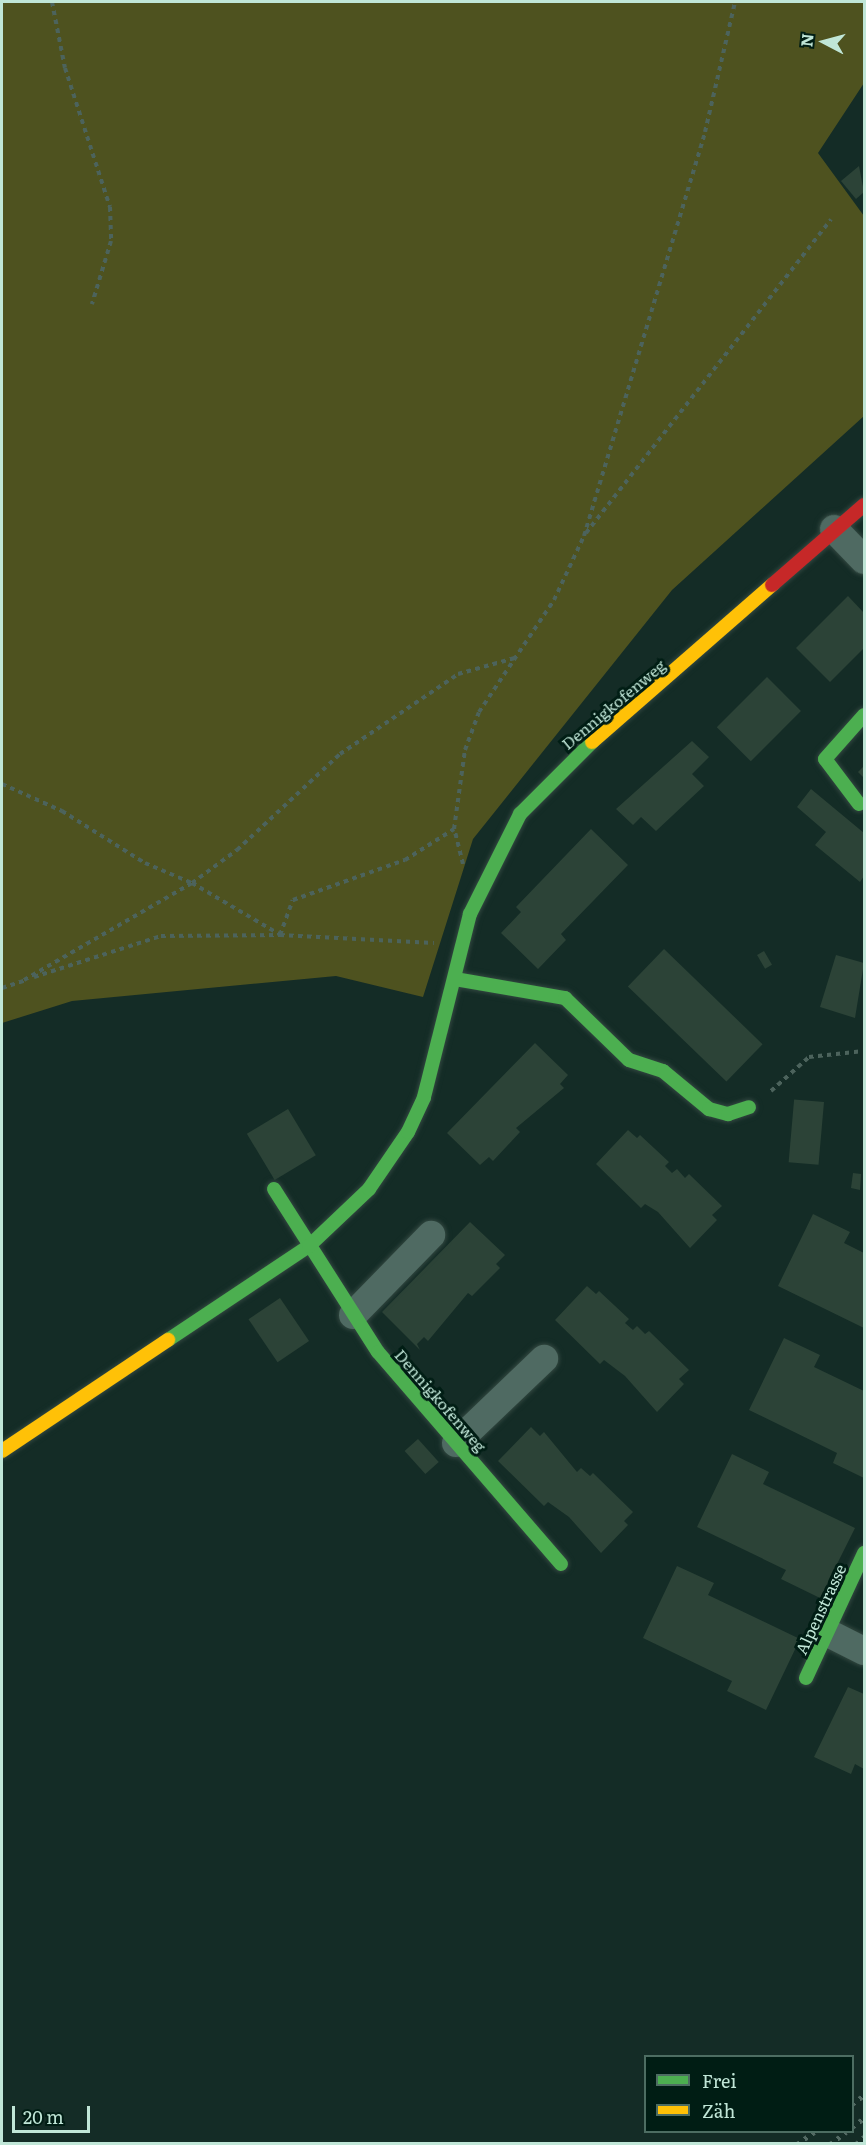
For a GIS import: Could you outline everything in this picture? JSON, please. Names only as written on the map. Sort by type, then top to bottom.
[{"type":"street","name":"Dennigkofenweg","points":[[2,1451],[309,1246],[369,1190],[408,1132],[432,1072],[461,944],[480,886],[532,798],[834,528],[864,505]]},
{"type":"street","points":[[834,528],[864,560]]},
{"type":"street","points":[[859,804],[825,759],[864,716]]},
{"type":"street","points":[[454,979],[565,998],[629,1060],[663,1071],[709,1109],[728,1114],[749,1107]]},
{"type":"street","points":[[274,1189],[309,1246]]},
{"type":"street","points":[[353,1315],[431,1235]]},
{"type":"street","name":"Dennigkofenweg","points":[[309,1246],[353,1315],[456,1443],[561,1564]]},
{"type":"street","points":[[456,1443],[544,1359]]},
{"type":"street","name":"Alpenstrasse","points":[[806,1678],[864,1553]]},
{"type":"street","points":[[828,1633],[864,1651]]},
{"type":"path","points":[[52,2],[65,69],[110,207],[111,241],[92,304]]},
{"type":"path","points":[[280,935],[293,900],[405,860],[454,829],[458,784],[475,722],[554,600],[584,536],[705,132],[735,2]]},
{"type":"path","points":[[584,536],[831,219]]},
{"type":"path","points":[[24,980],[192,883],[237,850],[340,754],[458,674],[515,658]]},
{"type":"path","points":[[2,784],[62,811],[145,863],[192,883],[280,935]]},
{"type":"path","points":[[2,988],[161,936],[280,935],[461,944]]},
{"type":"path","points":[[749,1107],[809,1057],[864,1051]]},
{"type":"green space","points":[[2,2],[864,2],[864,83],[818,153],[864,216],[864,416],[672,590],[473,839],[423,997],[336,976],[72,1001],[2,1023]]},
{"type":"building","points":[[859,166],[864,192],[856,199],[841,181]]},
{"type":"building","points":[[848,596],[864,613],[864,648],[830,682],[796,648]]},
{"type":"building","points":[[767,677],[801,711],[751,761],[717,727]]},
{"type":"building","points":[[692,741],[709,757],[692,774],[704,786],[656,831],[641,817],[633,825],[616,809]]},
{"type":"building","points":[[864,766],[864,778],[858,772]]},
{"type":"building","points":[[811,789],[864,833],[864,876],[860,882],[815,845],[826,832],[797,807]]},
{"type":"building","points":[[591,829],[628,865],[561,934],[566,940],[538,969],[501,933],[521,912],[516,907]]},
{"type":"building","points":[[664,949],[763,1044],[726,1082],[628,986]]},
{"type":"building","points":[[764,951],[772,965],[765,969],[757,955]]},
{"type":"building","points":[[836,955],[864,963],[855,1018],[820,1007]]},
{"type":"building","points":[[535,1043],[568,1075],[560,1084],[564,1088],[516,1128],[520,1132],[493,1161],[489,1157],[480,1165],[447,1133]]},
{"type":"building","points":[[794,1099],[824,1102],[819,1165],[789,1162]]},
{"type":"building","points":[[288,1109],[316,1155],[275,1180],[247,1134]]},
{"type":"building","points":[[628,1130],[637,1138],[640,1135],[669,1162],[665,1166],[672,1173],[677,1169],[685,1178],[689,1174],[722,1206],[712,1215],[717,1220],[690,1248],[658,1212],[645,1204],[641,1208],[596,1164]]},
{"type":"building","points":[[853,1173],[861,1174],[860,1190],[851,1188]]},
{"type":"building","points":[[813,1214],[850,1232],[844,1243],[864,1253],[864,1328],[778,1286]]},
{"type":"building","points":[[470,1222],[505,1255],[496,1264],[500,1268],[472,1296],[468,1293],[428,1341],[424,1337],[417,1344],[420,1350],[382,1312]]},
{"type":"building","points":[[587,1286],[596,1294],[599,1291],[629,1319],[625,1323],[633,1330],[637,1326],[645,1334],[649,1331],[689,1370],[679,1379],[684,1384],[657,1412],[625,1376],[604,1360],[600,1364],[555,1320]]},
{"type":"building","points":[[280,1298],[309,1341],[278,1362],[248,1319]]},
{"type":"building","points":[[784,1338],[820,1355],[814,1367],[864,1391],[864,1478],[833,1463],[837,1453],[749,1410]]},
{"type":"building","points":[[531,1427],[540,1436],[544,1432],[577,1472],[581,1468],[590,1476],[593,1473],[633,1512],[624,1521],[628,1525],[601,1553],[569,1517],[548,1502],[544,1506],[498,1461]]},
{"type":"building","points":[[418,1439],[439,1462],[425,1474],[405,1451]]},
{"type":"building","points":[[732,1454],[769,1472],[763,1484],[855,1528],[820,1598],[781,1579],[786,1570],[697,1527]]},
{"type":"building","points":[[677,1566],[714,1583],[708,1595],[800,1639],[766,1710],[727,1691],[732,1681],[643,1638]]},
{"type":"building","points":[[848,1687],[864,1694],[864,1769],[855,1764],[851,1774],[814,1757]]},
{"type":"railway","points":[[854,2102],[864,2095]]},
{"type":"railway","points":[[854,2126],[864,2118]]},
{"type":"railway","points":[[797,2144],[813,2133]]},
{"type":"railway","points":[[830,2144],[845,2133]]},
{"type":"railway","points":[[856,2144],[864,2137]]},
{"type":"traffic: fast","points":[[859,804],[825,759],[864,715]]},
{"type":"traffic: fast","points":[[168,1340],[309,1246],[369,1189],[408,1132],[424,1097],[470,914],[520,814],[592,742]]},
{"type":"traffic: fast","points":[[455,979],[565,998],[629,1060],[663,1071],[709,1109],[728,1114],[749,1107]]},
{"type":"traffic: fast","points":[[274,1189],[378,1352],[561,1564]]},
{"type":"traffic: fast","points":[[806,1678],[864,1553]]},
{"type":"traffic: slow","points":[[592,742],[772,585]]},
{"type":"traffic: slow","points":[[2,1451],[168,1340]]},
{"type":"traffic: jam","points":[[772,585],[864,505]]}]
